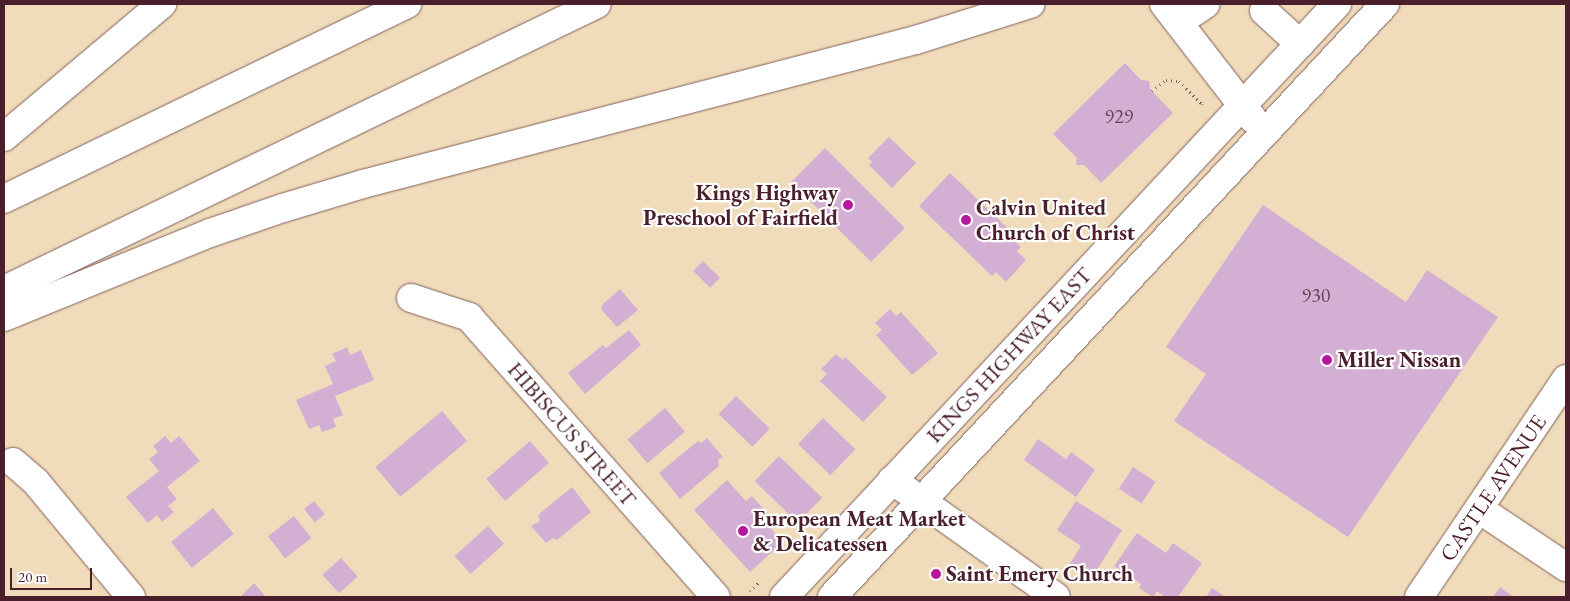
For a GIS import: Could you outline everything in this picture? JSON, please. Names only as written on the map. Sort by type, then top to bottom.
[{"type":"main road","points":[[4,138],[162,4]]},
{"type":"main road","points":[[4,199],[407,4]]},
{"type":"main road","points":[[4,290],[597,4]]},
{"type":"main road","points":[[4,317],[210,233],[283,208],[362,184],[916,40],[1030,4]]},
{"type":"main road","points":[[1206,4],[1172,13],[1264,133]]},
{"type":"main road","name":"KINGS HIGHWAY EAST","points":[[784,597],[1338,4]]},
{"type":"main road","name":"KINGS HIGHWAY EAST","points":[[832,597],[1385,4]]},
{"type":"main road","points":[[1263,6],[1300,44]]},
{"type":"main road","points":[[1108,249],[1136,272]]},
{"type":"main road","name":"HIBISCUS STREET","points":[[411,298],[469,317],[716,597]]},
{"type":"main road","name":"CASTLE AVENUE","points":[[1419,597],[1566,379]]},
{"type":"main road","points":[[13,462],[36,482],[131,597]]},
{"type":"main road","points":[[892,480],[920,503],[1056,597]]},
{"type":"main road","points":[[1480,509],[1566,567]]},
{"type":"building","points":[[1125,63],[1141,80],[1149,81],[1150,89],[1173,113],[1101,183],[1084,165],[1076,165],[1077,158],[1053,134]]},
{"type":"building","points":[[889,137],[916,163],[892,188],[869,165],[872,162],[868,158]]},
{"type":"building","name":"Kings Highway Preschool of Fairfield","points":[[825,148],[905,228],[871,262],[791,182]]},
{"type":"building","name":"Calvin United Church of Christ","points":[[950,173],[1014,234],[1011,237],[1021,247],[1017,251],[1026,260],[1006,282],[996,272],[992,276],[919,206]]},
{"type":"building","name":"Miller Nissan","points":[[1263,205],[1406,302],[1427,270],[1498,317],[1348,537],[1174,421],[1206,374],[1166,347]]},
{"type":"building","points":[[703,261],[720,278],[710,288],[693,271]]},
{"type":"building","points":[[620,289],[638,310],[617,327],[601,309],[602,305]]},
{"type":"building","points":[[890,309],[896,316],[901,312],[938,353],[912,375],[876,335],[882,330],[875,323]]},
{"type":"building","points":[[629,330],[641,345],[585,394],[568,373],[603,345],[606,348]]},
{"type":"building","points":[[347,347],[350,355],[361,350],[374,380],[335,396],[343,415],[333,419],[336,427],[322,432],[319,425],[309,429],[296,400],[333,384],[325,366],[336,361],[332,354]]},
{"type":"building","points":[[836,354],[843,360],[845,357],[887,397],[863,422],[820,381],[827,374],[821,369]]},
{"type":"building","points":[[736,396],[770,429],[752,447],[719,414]]},
{"type":"building","points":[[665,408],[685,432],[647,463],[627,439]]},
{"type":"building","points":[[442,411],[467,441],[400,497],[375,467]]},
{"type":"building","points":[[823,418],[855,449],[830,475],[798,444]]},
{"type":"building","points":[[165,436],[171,443],[179,436],[200,461],[167,487],[177,499],[168,506],[174,512],[162,522],[157,515],[148,523],[126,497],[159,471],[149,459],[158,452],[153,446]]},
{"type":"building","points":[[707,438],[723,457],[718,460],[719,466],[680,499],[659,473],[698,441],[701,443]]},
{"type":"building","points":[[1038,439],[1066,459],[1071,452],[1095,470],[1076,497],[1024,460]]},
{"type":"building","points":[[530,441],[549,463],[505,501],[486,479]]},
{"type":"building","points":[[779,456],[822,498],[798,523],[755,481]]},
{"type":"building","points":[[1133,467],[1156,482],[1141,504],[1119,489]]},
{"type":"building","name":"European Meat Market & Delicatessen","points":[[727,480],[746,501],[752,496],[769,515],[763,520],[783,542],[750,572],[694,510]]},
{"type":"building","points":[[572,487],[591,512],[557,540],[553,538],[546,543],[531,526],[540,521],[538,515]]},
{"type":"building","points":[[314,501],[325,514],[315,522],[304,509]]},
{"type":"building","points":[[1076,501],[1122,530],[1091,579],[1069,565],[1081,546],[1057,530]]},
{"type":"building","points":[[213,508],[234,534],[192,568],[171,542]]},
{"type":"building","points":[[294,516],[311,538],[285,558],[268,536]]},
{"type":"building","points":[[488,526],[504,544],[471,574],[455,556]]},
{"type":"building","points":[[1137,533],[1166,553],[1173,543],[1202,563],[1178,597],[1165,597],[1157,591],[1153,597],[1139,588],[1141,584],[1114,566]]},
{"type":"building","points":[[341,558],[358,577],[339,593],[322,575]]},
{"type":"building","points":[[254,583],[266,597],[240,597]]},
{"type":"building","points":[[1500,587],[1514,597],[1493,597]]},
{"type":"building","points":[[1212,588],[1226,597],[1206,597]]},
{"type":"place","name":"Kings Highway Preschool of Fairfield","points":[[848,205]]},
{"type":"place","name":"Calvin United Church of Christ","points":[[966,220]]},
{"type":"place","name":"Miller Nissan","points":[[1327,360]]},
{"type":"place","name":"European Meat Market & Delicatessen","points":[[743,531]]},
{"type":"place","name":"Saint Emery Church","points":[[936,574]]}]
